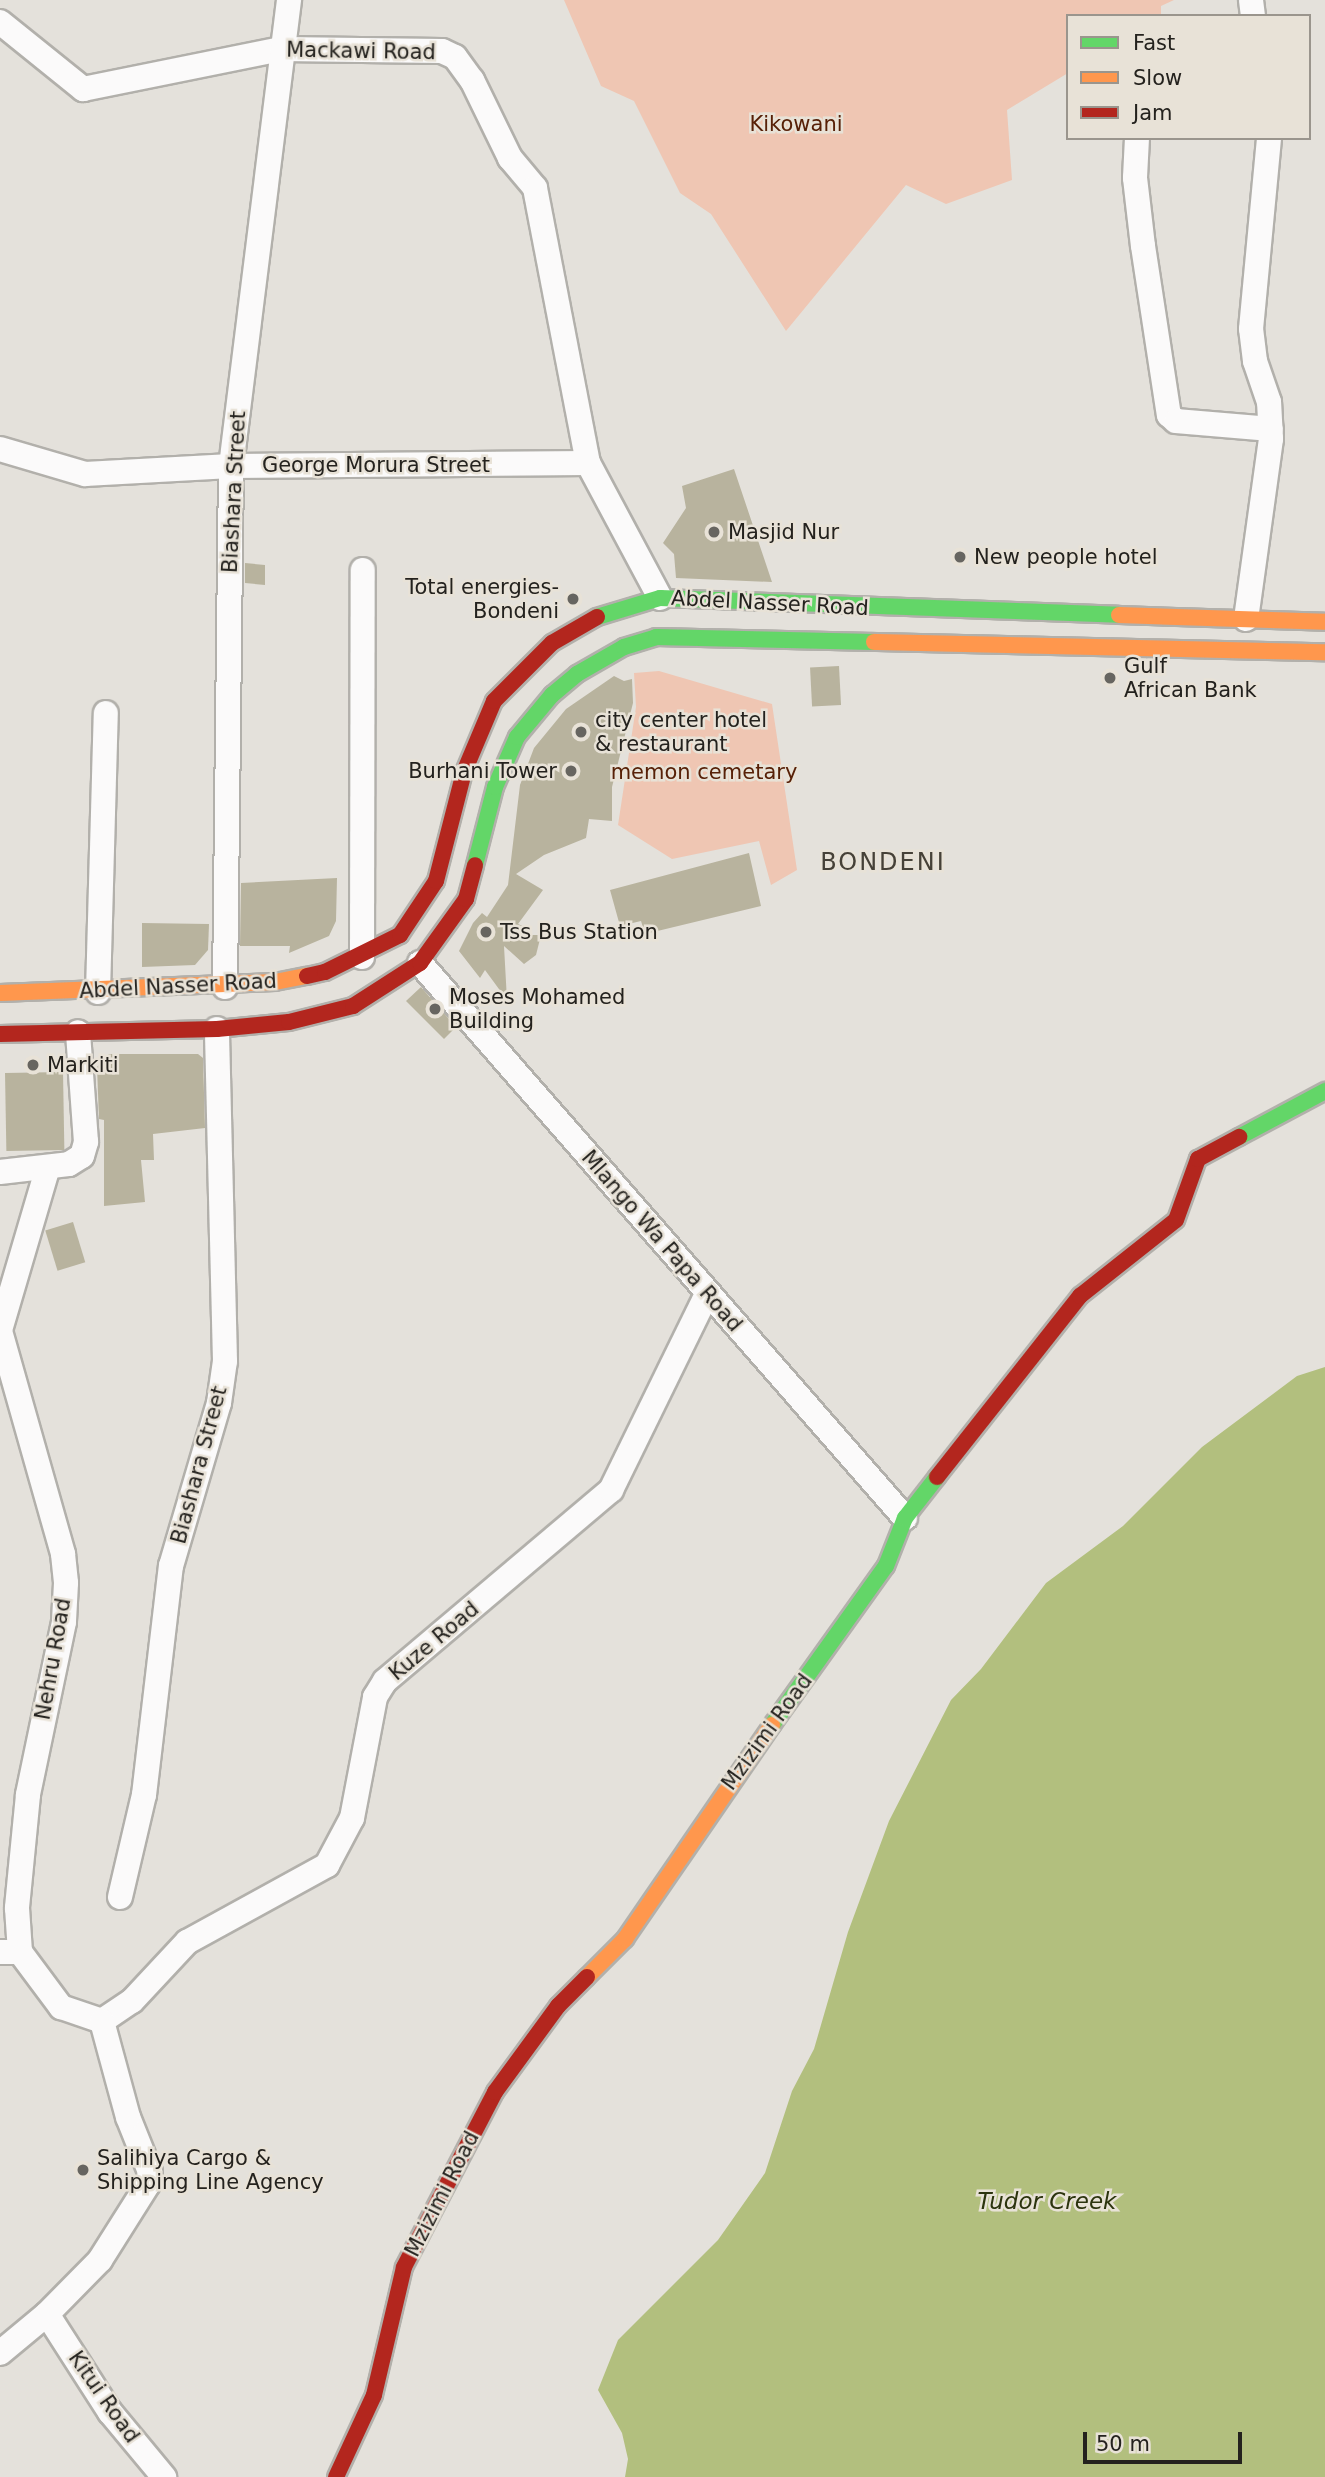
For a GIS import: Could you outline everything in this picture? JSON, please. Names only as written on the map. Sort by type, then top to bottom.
[{"type":"main road","name":"Abdel Nasser Road","points":[[0,993],[225,987],[303,978],[362,957],[400,935],[432,890],[474,740],[483,717],[508,683],[564,635],[616,610],[660,598],[1325,622]]},
{"type":"main road","points":[[1148,649],[1149,616]]},
{"type":"main road","name":"Abdel Nasser Road","points":[[0,1034],[217,1029],[328,1015],[392,984],[420,963],[466,899],[495,787],[517,737],[552,695],[577,674],[624,648],[656,637],[702,635],[1325,652]]},
{"type":"main road","name":"Mzizimi Road","points":[[336,2477],[374,2395],[404,2267],[495,2092],[558,2006],[625,1939],[711,1809],[886,1566],[905,1518],[1080,1296],[1151,1244],[1176,1220],[1198,1159],[1325,1091]]},
{"type":"street","name":"Biashara Street","points":[[225,987],[231,466],[289,0]]},
{"type":"street","name":"Mackawi Road","points":[[0,22],[83,89],[281,49],[442,51],[463,66],[510,158],[535,188],[588,463],[660,598]]},
{"type":"street","points":[[1137,140],[1135,178],[1169,415],[1176,421],[1270,429]]},
{"type":"street","points":[[1246,619],[1269,476],[1270,429],[1251,329],[1269,140]]},
{"type":"street","name":"George Morura Street","points":[[0,449],[85,474],[231,466],[588,463]]},
{"type":"street","points":[[362,957],[363,570]]},
{"type":"street","points":[[98,992],[106,713]]},
{"type":"street","name":"Mlango Wa Papa Road","points":[[420,963],[905,1518]]},
{"type":"street","name":"Biashara Street","points":[[120,1897],[144,1795],[171,1566],[219,1403],[225,1361],[217,1029]]},
{"type":"street","points":[[0,1172],[78,1161],[85,1149],[78,1032]]},
{"type":"street","name":"Nehru Road","points":[[10,1952],[17,1908],[27,1795],[64,1622],[66,1583],[63,1554],[0,1330],[48,1167]]},
{"type":"street","name":"Kuze Road","points":[[102,2021],[132,2001],[187,1942],[327,1865],[352,1818],[375,1697],[385,1681],[611,1490],[707,1294]]},
{"type":"street","points":[[0,2353],[47,2314],[100,2260],[148,2184],[145,2157],[128,2117],[102,2021],[61,2007],[10,1952]]},
{"type":"street","name":"Kitui Road","points":[[47,2314],[110,2412],[164,2477]]},
{"type":"green space","name":"Kikowani","points":[[564,0],[1174,0],[1161,6],[1161,14],[1066,14],[1066,74],[1007,110],[1012,180],[946,204],[906,185],[786,331],[711,214],[680,193],[634,101],[601,86]]},
{"type":"green space","name":"memon cemetary","points":[[659,671],[772,704],[797,870],[771,885],[759,841],[672,859],[618,825],[636,707],[634,673]]},
{"type":"water","name":"Tudor Creek","points":[[1325,1367],[1325,2477],[625,2477],[628,2459],[622,2433],[598,2390],[618,2340],[718,2240],[765,2173],[792,2091],[814,2049],[848,1932],[889,1821],[951,1700],[981,1669],[1046,1583],[1123,1526],[1202,1447],[1297,1376]]},
{"type":"building","name":"Masjid Nur","points":[[734,469],[772,582],[676,578],[674,554],[663,543],[686,508],[682,486]]},
{"type":"building","points":[[245,563],[265,565],[265,585],[245,583]]},
{"type":"building","points":[[839,666],[841,705],[812,706],[810,668]]},
{"type":"building","name":"Burhani Tower","points":[[614,676],[624,681],[632,679],[633,703],[612,787],[612,821],[589,819],[586,838],[544,855],[516,874],[543,890],[518,924],[532,930],[532,935],[541,935],[536,955],[524,964],[504,946],[507,1000],[485,970],[480,978],[459,951],[473,923],[482,913],[487,917],[508,885],[520,785],[534,748],[566,709]]},
{"type":"building","points":[[749,853],[761,906],[645,934],[641,921],[620,926],[610,890]]},
{"type":"building","points":[[337,878],[336,921],[329,936],[289,953],[290,946],[240,946],[241,883]]},
{"type":"building","points":[[142,923],[209,924],[208,950],[195,965],[142,967]]},
{"type":"building","name":"Moses Mohamed Building","points":[[421,987],[456,1027],[444,1039],[406,1001]]},
{"type":"building","points":[[109,1054],[198,1054],[203,1058],[205,1128],[153,1134],[154,1160],[141,1160],[145,1202],[104,1206],[104,1120],[99,1119],[97,1067]]},
{"type":"building","points":[[63,1072],[64,1150],[6,1151],[5,1073]]},
{"type":"building","points":[[73,1222],[85,1262],[58,1271],[45,1230]]},
{"type":"traffic: fast","points":[[597,617],[660,598],[1119,615]]},
{"type":"traffic: fast","points":[[475,865],[495,787],[517,737],[552,695],[577,674],[624,647],[656,637],[874,642]]},
{"type":"traffic: fast","points":[[1239,1137],[1325,1091]]},
{"type":"traffic: fast","points":[[772,1725],[886,1566],[905,1518],[937,1477]]},
{"type":"traffic: slow","points":[[1119,615],[1325,622]]},
{"type":"traffic: slow","points":[[874,642],[1325,652]]},
{"type":"traffic: slow","points":[[0,993],[275,982],[307,976]]},
{"type":"traffic: slow","points":[[587,1977],[625,1939],[772,1725]]},
{"type":"traffic: jam","points":[[307,976],[325,972],[400,935],[436,881],[464,772],[494,701],[552,643],[597,617]]},
{"type":"traffic: jam","points":[[0,1034],[217,1029],[289,1022],[353,1006],[420,963],[466,899],[475,865]]},
{"type":"traffic: jam","points":[[937,1477],[1080,1296],[1176,1220],[1198,1159],[1239,1137]]},
{"type":"traffic: jam","points":[[336,2477],[374,2395],[404,2267],[495,2092],[558,2006],[587,1977]]},
{"type":"place","name":"Masjid Nur","points":[[714,532]]},
{"type":"place","name":"New people hotel","points":[[960,557]]},
{"type":"place","name":"Total energies- Bondeni","points":[[573,599]]},
{"type":"place","name":"Gulf African Bank","points":[[1110,678]]},
{"type":"place","name":"city center hotel & restaurant","points":[[581,732]]},
{"type":"place","name":"Burhani Tower","points":[[571,771]]},
{"type":"place","name":"Tss Bus Station","points":[[486,932]]},
{"type":"place","name":"Moses Mohamed Building","points":[[435,1009]]},
{"type":"place","name":"Markiti","points":[[33,1065]]},
{"type":"place","name":"Salihiya Cargo & Shipping Line Agency","points":[[83,2170]]},
{"type":"district","name":"BONDENI","points":[[883,863]]}]
